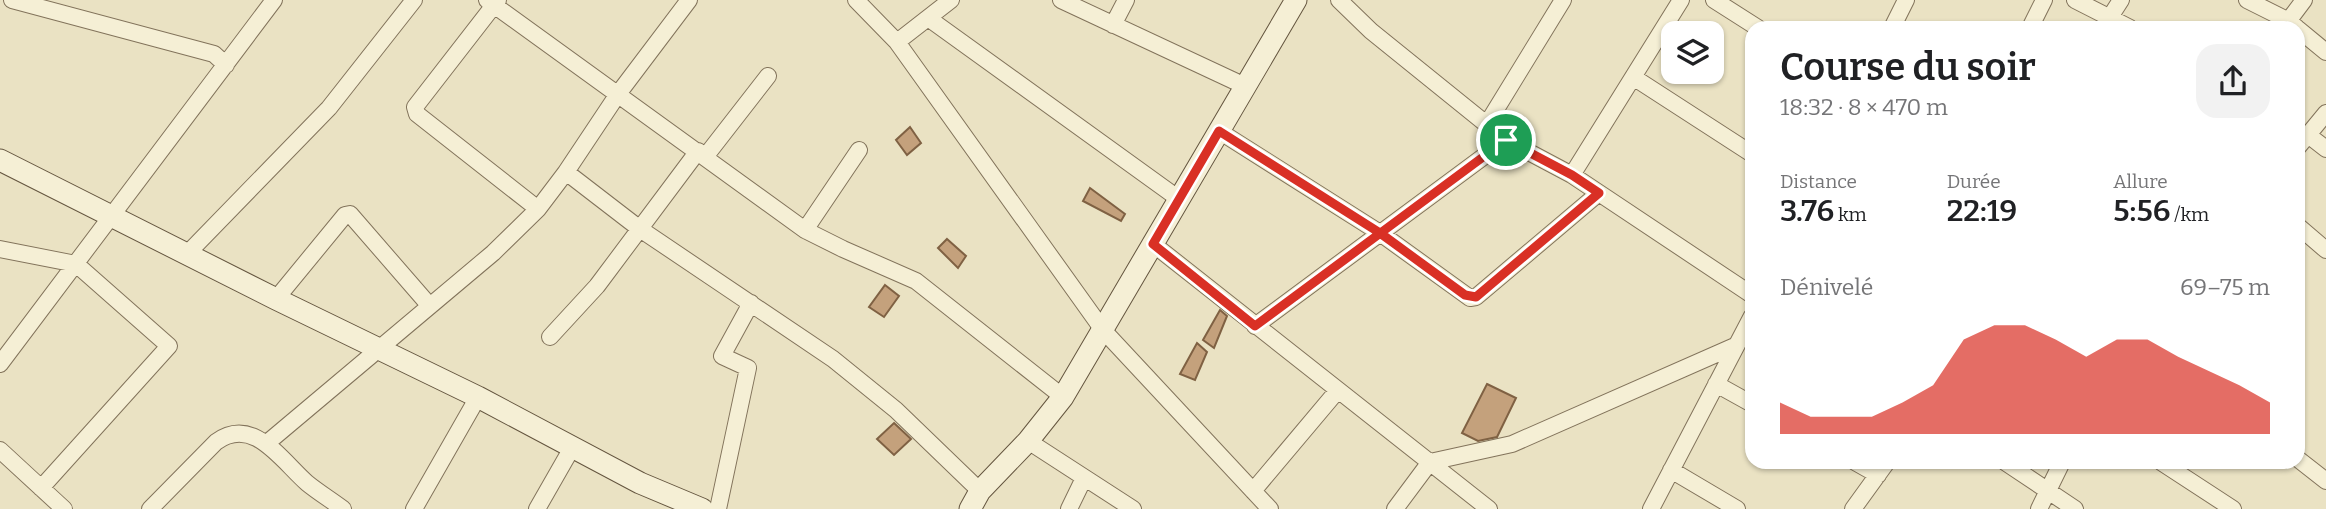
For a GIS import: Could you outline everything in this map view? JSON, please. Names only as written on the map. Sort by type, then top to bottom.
[{"type":"street","points":[[12,0],[214,54],[226,65]]},
{"type":"street","points":[[0,364],[274,0]]},
{"type":"street","points":[[187,254],[329,108],[414,0]]},
{"type":"street","points":[[267,443],[493,253],[538,209],[618,94],[689,0]]},
{"type":"street","points":[[856,0],[897,42],[1102,330],[1259,502],[1338,390]]},
{"type":"street","points":[[897,42],[951,0]]},
{"type":"street","points":[[1061,0],[1245,86]]},
{"type":"street","points":[[1113,25],[1125,0]]},
{"type":"street","points":[[566,172],[640,229],[852,373],[896,410],[975,500],[1063,397],[1296,0]]},
{"type":"street","points":[[1339,0],[1371,31],[1506,140],[1572,175],[1745,290]]},
{"type":"street","points":[[1487,124],[1563,0]]},
{"type":"street","points":[[1572,175],[1681,0]]},
{"type":"street","points":[[1714,0],[1747,21]]},
{"type":"street","points":[[1896,21],[1906,0]]},
{"type":"street","points":[[2034,21],[2044,0]]},
{"type":"street","points":[[2075,0],[2104,21]]},
{"type":"street","points":[[2106,21],[2121,0]]},
{"type":"street","points":[[2247,0],[2283,21]]},
{"type":"street","points":[[2294,21],[2304,0]]},
{"type":"street","points":[[538,209],[418,114],[415,107],[493,2],[805,230],[916,281],[1063,397]]},
{"type":"street","points":[[928,18],[1179,199]]},
{"type":"street","points":[[2305,36],[2326,52]]},
{"type":"street","points":[[550,337],[597,286],[640,229],[768,76]]},
{"type":"street","points":[[1633,77],[1745,149]]},
{"type":"street","points":[[2305,139],[2326,113]]},
{"type":"street","points":[[1219,131],[1380,233],[1465,295],[1476,297],[1599,193]]},
{"type":"street","points":[[1255,326],[1506,140]]},
{"type":"street","points":[[2305,142],[2326,149]]},
{"type":"street","points":[[805,230],[859,150]]},
{"type":"street","points":[[0,160],[478,397],[640,483],[702,509]]},
{"type":"street","points":[[276,299],[345,215],[350,214],[429,305]]},
{"type":"street","points":[[2305,232],[2326,250]]},
{"type":"street","points":[[1153,244],[1489,509]]},
{"type":"street","points":[[0,250],[76,264],[169,346],[41,488]]},
{"type":"street","points":[[718,509],[748,368],[722,356],[751,303]]},
{"type":"street","points":[[1651,509],[1745,330]]},
{"type":"street","points":[[1395,509],[1430,463],[1512,444],[1737,345]]},
{"type":"street","points":[[1716,384],[1745,400]]},
{"type":"street","points":[[414,509],[478,397]]},
{"type":"street","points":[[150,509],[216,442],[227,434],[238,432],[267,443],[307,484],[343,509]]},
{"type":"street","points":[[1028,441],[1133,509]]},
{"type":"street","points":[[537,509],[573,446]]},
{"type":"street","points":[[0,450],[64,509]]},
{"type":"street","points":[[2305,464],[2326,481]]},
{"type":"street","points":[[1853,509],[1882,469]]},
{"type":"street","points":[[2016,469],[2075,509]]},
{"type":"street","points":[[2039,509],[2059,469]]},
{"type":"street","points":[[2172,469],[2233,509]]},
{"type":"street","points":[[1671,470],[1737,509]]},
{"type":"street","points":[[1069,509],[1084,478]]},
{"type":"building","points":[[910,127],[921,143],[907,155],[896,140]]},
{"type":"building","points":[[1090,188],[1125,214],[1121,221],[1083,201]]},
{"type":"building","points":[[947,239],[966,256],[958,268],[938,248]]},
{"type":"building","points":[[885,285],[899,296],[884,317],[869,307]]},
{"type":"building","points":[[1220,310],[1227,316],[1214,348],[1203,340]]},
{"type":"building","points":[[1197,343],[1207,352],[1195,380],[1180,374]]},
{"type":"building","points":[[1487,384],[1516,398],[1497,437],[1478,441],[1462,433]]},
{"type":"building","points":[[894,423],[911,439],[894,455],[877,439]]},
{"type":"route","points":[[1506,140],[1443,186],[1380,233],[1255,326],[1153,244],[1219,131],[1380,233],[1465,295],[1476,297],[1599,193],[1572,175],[1506,140]]}]
